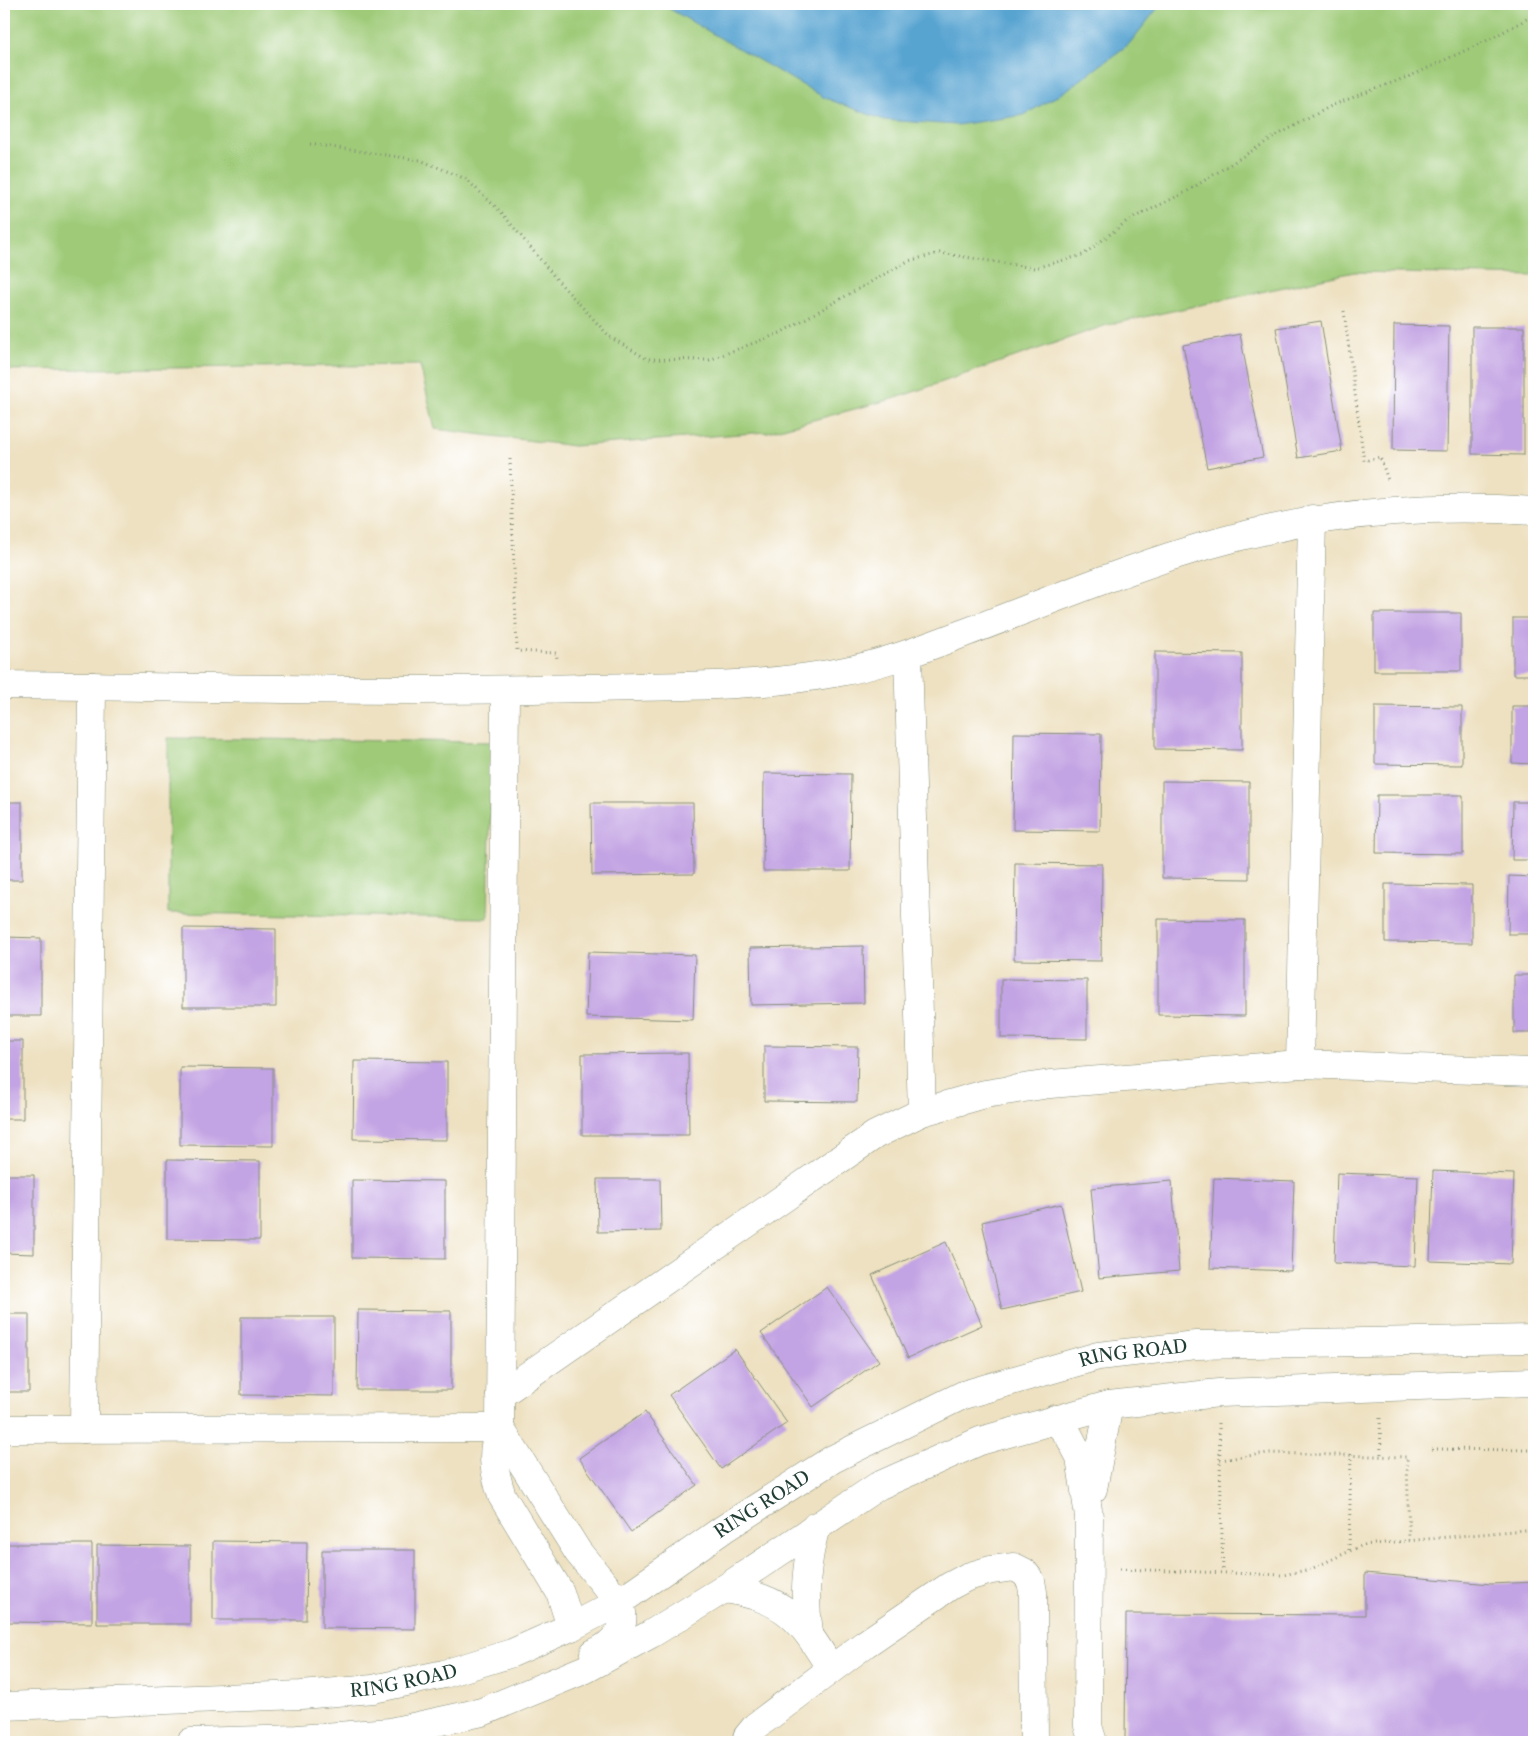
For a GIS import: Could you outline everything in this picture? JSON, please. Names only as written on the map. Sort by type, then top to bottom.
[{"type":"street","points":[[4,685],[504,690],[775,682],[843,672],[908,655],[1127,571],[1218,540],[1312,519],[1398,509],[1484,508],[1534,511]]},
{"type":"street","points":[[1300,1064],[1312,519]]},
{"type":"street","points":[[908,655],[922,1112]]},
{"type":"street","points":[[84,1429],[92,686]]},
{"type":"street","points":[[504,690],[500,1428],[493,1451],[497,1480],[510,1510],[560,1592],[571,1627]]},
{"type":"street","points":[[500,1395],[875,1135],[922,1112],[985,1094],[1050,1084],[1300,1064],[1534,1072]]},
{"type":"street","name":"RING ROAD","points":[[4,1706],[301,1696],[373,1689],[452,1672],[512,1653],[571,1627],[619,1602],[725,1528],[833,1459],[963,1395],[1089,1359],[1196,1345],[1534,1339]]},
{"type":"street","points":[[191,1742],[297,1739],[390,1732],[482,1712],[586,1670],[651,1634],[878,1486],[980,1441],[1055,1419],[1109,1405],[1218,1393],[1534,1382]]},
{"type":"street","points":[[1089,1517],[1101,1439],[1109,1405]]},
{"type":"street","points":[[1055,1419],[1069,1436],[1080,1457],[1089,1517],[1088,1726],[1092,1742]]},
{"type":"street","points":[[4,1429],[500,1428]]},
{"type":"street","points":[[500,1428],[578,1552],[619,1602],[623,1612],[623,1623],[613,1642],[546,1676],[534,1691]]},
{"type":"street","points":[[809,1632],[804,1602],[805,1577],[816,1526]]},
{"type":"street","points":[[747,1742],[747,1737],[756,1726],[831,1669],[950,1586],[979,1573],[1014,1567],[1024,1572],[1031,1581],[1034,1742]]},
{"type":"street","points":[[724,1588],[769,1600],[789,1613],[809,1632],[831,1669]]},
{"type":"path","points":[[310,144],[420,160],[466,179],[502,213],[558,281],[610,338],[646,359],[709,360],[780,333],[908,261],[940,253],[1034,268],[1083,255],[1127,221],[1186,192],[1274,137],[1333,105],[1415,74],[1492,38],[1534,15]]},
{"type":"path","points":[[1344,311],[1364,461],[1380,457],[1398,509]]},
{"type":"path","points":[[510,459],[517,651],[556,653],[558,688]]},
{"type":"path","points":[[1218,1393],[1223,1573]]},
{"type":"path","points":[[1432,1449],[1534,1450]]},
{"type":"path","points":[[1220,1460],[1268,1453],[1407,1457],[1409,1540]]},
{"type":"path","points":[[1349,1550],[1351,1454]]},
{"type":"path","points":[[1089,1568],[1283,1575],[1310,1570],[1363,1545],[1534,1529]]},
{"type":"green space","points":[[4,4],[1534,4],[1534,276],[1354,272],[1107,325],[896,398],[768,432],[574,446],[435,429],[420,365],[4,370]]},
{"type":"green space","points":[[168,738],[492,742],[488,918],[168,913]]},
{"type":"water","points":[[661,4],[1161,4],[1129,44],[1064,92],[1024,115],[957,125],[884,120],[825,98]]},
{"type":"building","points":[[1321,321],[1342,451],[1298,458],[1276,328]]},
{"type":"building","points":[[1394,325],[1449,326],[1447,451],[1393,450]]},
{"type":"building","points":[[1472,327],[1524,327],[1524,455],[1472,454]]},
{"type":"building","points":[[1240,334],[1263,457],[1207,468],[1183,345]]},
{"type":"building","points":[[1374,613],[1461,613],[1461,671],[1374,671]]},
{"type":"building","points":[[1513,618],[1534,618],[1534,675],[1513,675]]},
{"type":"building","points":[[1155,652],[1242,653],[1242,750],[1155,749]]},
{"type":"building","points":[[1375,706],[1462,707],[1462,765],[1375,764]]},
{"type":"building","points":[[1512,706],[1534,706],[1534,764],[1512,763]]},
{"type":"building","points":[[1014,733],[1101,734],[1100,831],[1013,830]]},
{"type":"building","points":[[764,773],[851,774],[850,871],[763,871]]},
{"type":"building","points":[[1162,781],[1249,782],[1249,879],[1162,878]]},
{"type":"building","points":[[1377,795],[1463,795],[1463,854],[1376,853]]},
{"type":"building","points":[[4,802],[22,802],[22,880],[4,880]]},
{"type":"building","points":[[1513,802],[1534,802],[1534,860],[1512,860]]},
{"type":"building","points":[[591,803],[693,803],[694,874],[592,875]]},
{"type":"building","points":[[1015,863],[1102,864],[1101,961],[1014,960]]},
{"type":"building","points":[[1509,876],[1534,877],[1534,934],[1508,934]]},
{"type":"building","points":[[1385,884],[1472,885],[1472,943],[1385,942]]},
{"type":"building","points":[[1158,919],[1245,920],[1245,1016],[1158,1015]]},
{"type":"building","points":[[183,928],[276,929],[276,1007],[183,1007]]},
{"type":"building","points":[[4,937],[41,938],[41,1016],[4,1016]]},
{"type":"building","points":[[863,946],[864,1003],[751,1005],[750,948]]},
{"type":"building","points":[[588,952],[695,955],[693,1020],[586,1017]]},
{"type":"building","points":[[1514,975],[1534,975],[1534,1033],[1514,1033]]},
{"type":"building","points":[[1001,979],[1087,980],[1087,1039],[1001,1038]]},
{"type":"building","points":[[4,1041],[23,1041],[23,1119],[4,1119]]},
{"type":"building","points":[[764,1046],[858,1047],[857,1102],[764,1101]]},
{"type":"building","points":[[688,1053],[689,1135],[582,1135],[582,1054]]},
{"type":"building","points":[[354,1061],[447,1062],[447,1140],[353,1139]]},
{"type":"building","points":[[180,1067],[273,1068],[273,1146],[180,1145]]},
{"type":"building","points":[[167,1160],[260,1161],[260,1240],[167,1239]]},
{"type":"building","points":[[1433,1171],[1514,1174],[1511,1264],[1430,1261]]},
{"type":"building","points":[[1337,1173],[1418,1176],[1415,1266],[1334,1263]]},
{"type":"building","points":[[4,1175],[34,1175],[34,1254],[4,1253]]},
{"type":"building","points":[[1214,1178],[1294,1181],[1291,1271],[1210,1268]]},
{"type":"building","points":[[597,1179],[660,1179],[661,1231],[598,1232]]},
{"type":"building","points":[[352,1180],[445,1181],[445,1259],[352,1258]]},
{"type":"building","points":[[1172,1181],[1179,1271],[1099,1278],[1091,1188]]},
{"type":"building","points":[[1061,1204],[1081,1292],[1002,1310],[982,1222]]},
{"type":"building","points":[[946,1242],[982,1325],[908,1358],[872,1275]]},
{"type":"building","points":[[827,1287],[879,1361],[813,1407],[761,1333]]},
{"type":"building","points":[[358,1310],[451,1311],[451,1390],[357,1390]]},
{"type":"building","points":[[4,1314],[29,1314],[29,1392],[4,1392]]},
{"type":"building","points":[[241,1317],[334,1317],[334,1396],[241,1395]]},
{"type":"building","points":[[735,1349],[787,1423],[721,1469],[669,1395]]},
{"type":"building","points":[[645,1412],[697,1485],[631,1532],[579,1458]]},
{"type":"building","points":[[213,1541],[307,1542],[306,1620],[213,1620]]},
{"type":"building","points":[[4,1544],[92,1544],[92,1623],[4,1622]]},
{"type":"building","points":[[97,1545],[190,1546],[190,1624],[97,1624]]},
{"type":"building","points":[[322,1550],[415,1550],[415,1629],[322,1628]]},
{"type":"building","points":[[1365,1573],[1491,1584],[1534,1582],[1534,1742],[1125,1742],[1126,1614],[1365,1615]]}]
